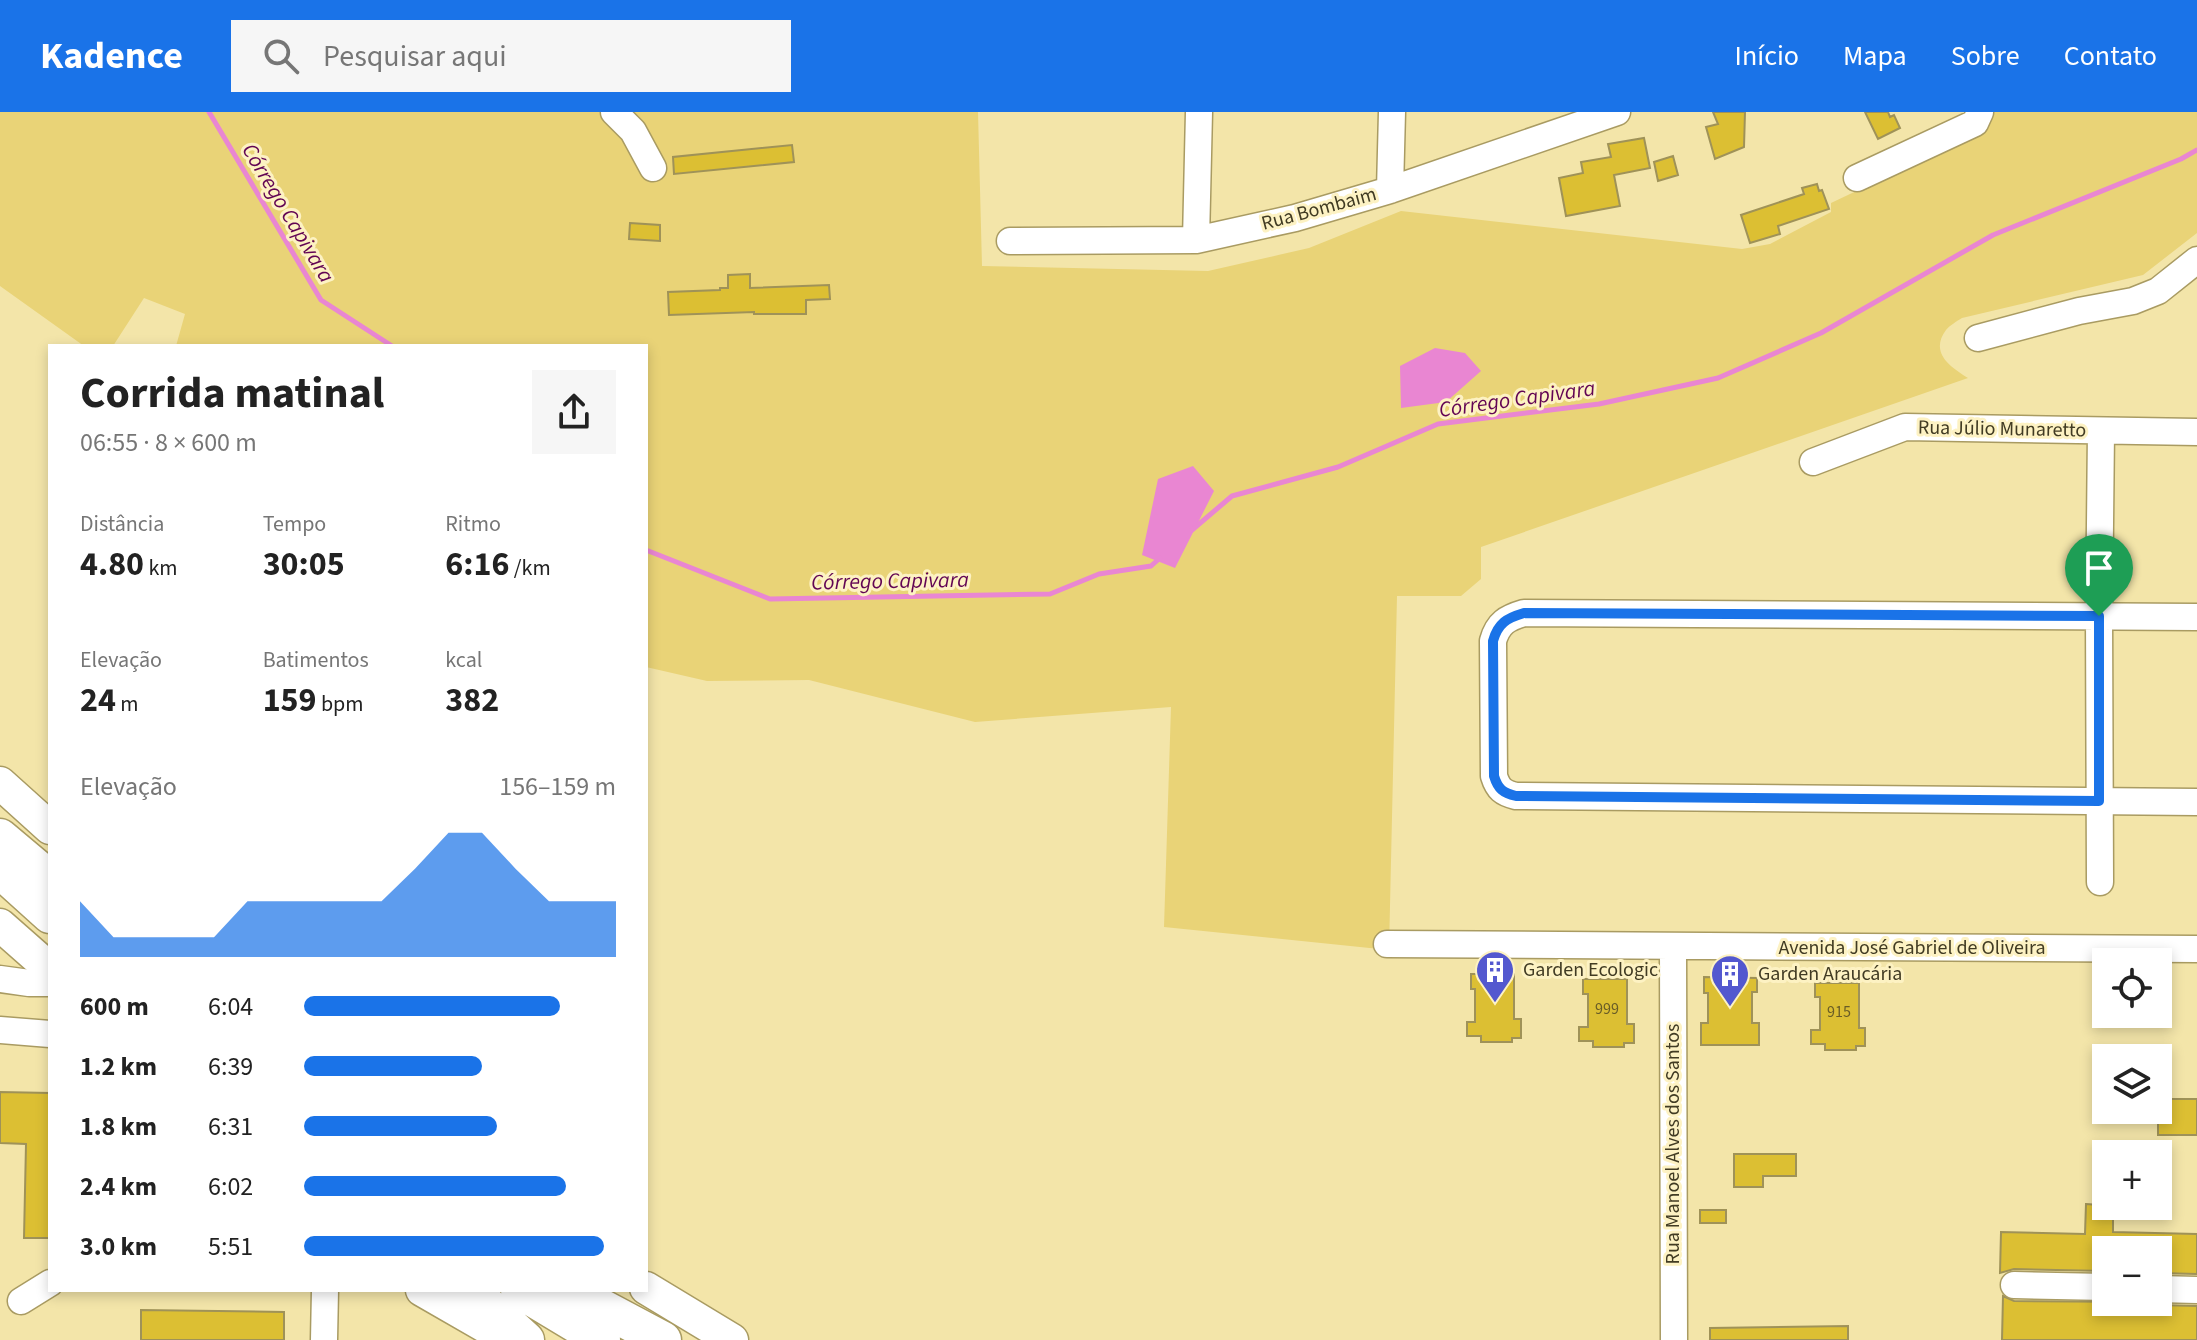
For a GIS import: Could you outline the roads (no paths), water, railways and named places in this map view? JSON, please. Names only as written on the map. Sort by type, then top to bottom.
[{"type":"highway","points":[[0,837],[48,877]]},
{"type":"highway","points":[[0,870],[48,913]]},
{"type":"highway","points":[[473,1292],[526,1340]]},
{"type":"highway","points":[[522,1292],[602,1340]]},
{"type":"highway","points":[[573,1292],[663,1340]]},
{"type":"main road","points":[[0,783],[48,826]]},
{"type":"main road","points":[[0,925],[48,967]]},
{"type":"main road","points":[[648,1289],[732,1340]]},
{"type":"main road","points":[[425,1292],[509,1340]]},
{"type":"street","points":[[614,112],[633,131],[653,168]]},
{"type":"street","points":[[1196,240],[1199,112]]},
{"type":"street","points":[[1390,190],[1392,112]]},
{"type":"street","name":"Rua Bombaim","points":[[1010,241],[1196,240],[1295,218],[1390,190],[1617,112]]},
{"type":"street","points":[[1857,178],[1977,117]]},
{"type":"street","points":[[1978,338],[2079,311],[2133,301],[2158,291],[2197,260]]},
{"type":"street","name":"Rua Júlio Munaretto","points":[[1813,462],[1905,427],[2197,432]]},
{"type":"street","points":[[2100,882],[2101,431]]},
{"type":"street","points":[[2197,617],[1524,613],[1502,622],[1493,641],[1493,766],[1497,787],[1516,796],[2197,802]]},
{"type":"street","name":"Avenida José Gabriel de Oliveira","points":[[1387,944],[2197,949]]},
{"type":"street","name":"Rua Manoel Alves dos Santos","points":[[1673,947],[1674,1340]]},
{"type":"street","points":[[0,979],[48,983]]},
{"type":"street","points":[[0,1030],[48,1034]]},
{"type":"street","points":[[21,1301],[48,1284]]},
{"type":"street","points":[[2014,1285],[2092,1287]]},
{"type":"street","points":[[2172,1289],[2197,1290]]},
{"type":"street","points":[[324,1340],[325,1292]]},
{"type":"waterway","name":"Córrego Capivara","points":[[209,112],[321,300],[389,344]]},
{"type":"waterway","name":"Córrego Capivara","points":[[1192,530],[1232,496],[1338,467],[1438,424],[1599,404],[1718,378],[1821,333],[1993,235],[2197,150]]},
{"type":"waterway","name":"Córrego Capivara","points":[[648,551],[770,599],[1050,594],[1099,574],[1151,566],[1160,558]]},
{"type":"place","name":"Garden Ecologic","points":[[1495,1004]]},
{"type":"place","name":"Garden Araucária","points":[[1730,1008]]}]
